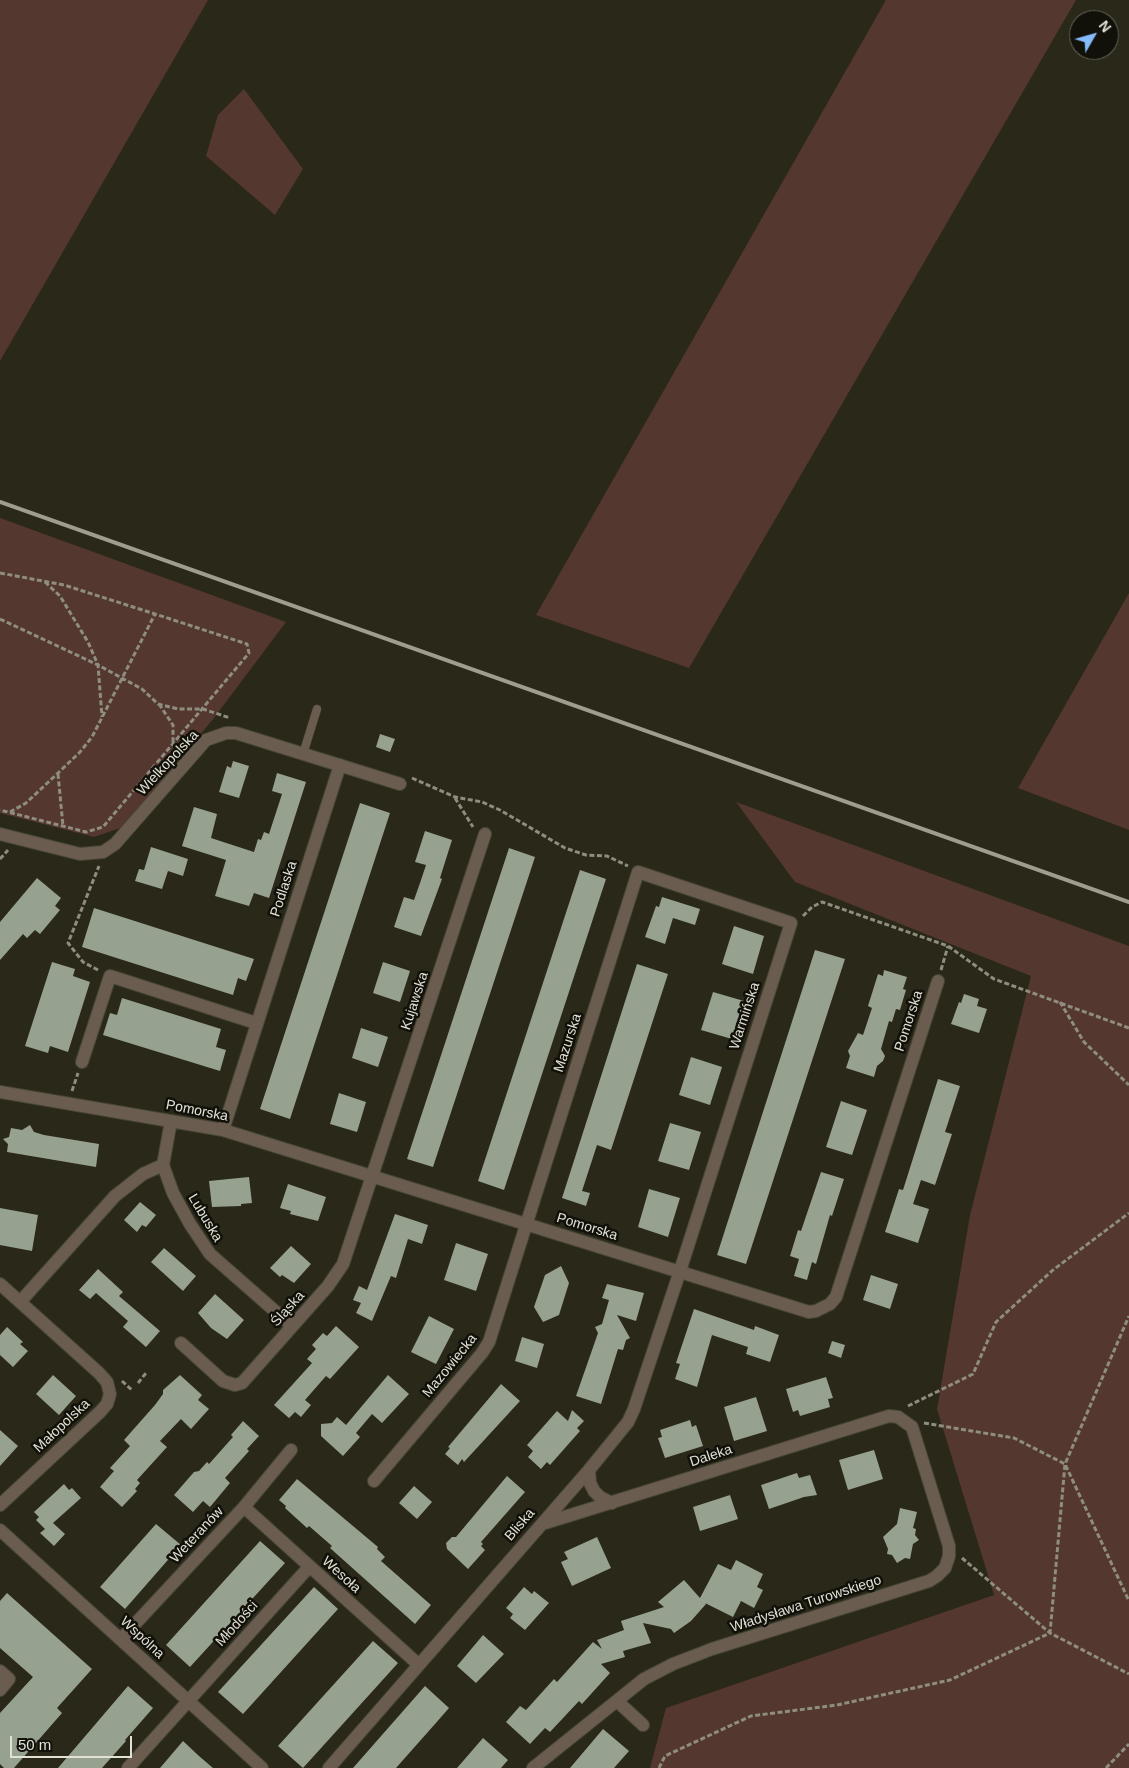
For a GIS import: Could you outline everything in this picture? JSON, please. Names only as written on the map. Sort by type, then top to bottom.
[{"type":"street","name":"Wielkopolska","points":[[0,834],[80,854],[104,852],[115,844],[200,747],[216,735],[236,733],[340,765],[402,779]]},
{"type":"street","name":"Podlaska","points":[[223,1130],[340,765]]},
{"type":"street","name":"Kujawska","points":[[373,1176],[480,832]]},
{"type":"street","points":[[638,872],[791,922]]},
{"type":"street","name":"Mazurska","points":[[526,1224],[638,872]]},
{"type":"street","name":"Warmińska","points":[[680,1271],[791,922]]},
{"type":"street","points":[[82,1062],[110,976],[256,1023]]},
{"type":"street","name":"Pomorska","points":[[0,1092],[223,1130],[810,1312],[823,1309],[836,1298],[938,981]]},
{"type":"street","name":"Lubuska","points":[[171,1121],[163,1165],[173,1193],[210,1254],[292,1326]]},
{"type":"street","points":[[20,1302],[114,1196],[143,1174],[163,1165]]},
{"type":"street","name":"Śląska","points":[[181,1343],[223,1381],[235,1385],[242,1383],[328,1286],[343,1264],[373,1176]]},
{"type":"street","name":"Mazowiecka","points":[[374,1481],[482,1353],[489,1342],[526,1224]]},
{"type":"street","name":"Bliska","points":[[329,1768],[618,1437],[634,1409],[680,1271]]},
{"type":"street","name":"Małopolska","points":[[0,1284],[99,1373],[107,1382],[110,1394],[107,1404],[100,1412],[0,1505]]},
{"type":"street","points":[[889,1416],[906,1420],[916,1436],[949,1546]]},
{"type":"street","name":"Daleka","points":[[541,1525],[889,1416]]},
{"type":"street","name":"Weteranów","points":[[121,1639],[244,1507],[291,1450]]},
{"type":"street","points":[[589,1470],[590,1483],[594,1491],[600,1498],[612,1503]]},
{"type":"street","name":"Wesoła","points":[[244,1507],[419,1665]]},
{"type":"street","name":"Wspólna","points":[[0,1530],[121,1639],[187,1702],[262,1768]]},
{"type":"street","name":"Władysława Turowskiego","points":[[533,1768],[644,1679],[673,1664],[704,1652],[929,1580],[937,1576],[945,1568],[949,1556],[949,1546]]},
{"type":"street","name":"Młodości","points":[[128,1768],[309,1567]]},
{"type":"street","points":[[0,1671],[9,1679],[0,1690]]},
{"type":"street","points":[[617,1701],[643,1725]]},
{"type":"lane","points":[[303,754],[317,709]]},
{"type":"path","points":[[0,574],[64,585],[247,644],[249,653],[103,827],[86,832],[0,810]]},
{"type":"path","points":[[43,581],[60,596],[88,642],[98,664],[102,717]]},
{"type":"path","points":[[10,813],[26,803],[80,752],[92,737],[155,614]]},
{"type":"path","points":[[0,619],[98,664],[142,689],[158,704],[173,725],[172,745]]},
{"type":"path","points":[[158,704],[178,709],[203,710],[231,718]]},
{"type":"path","points":[[58,773],[62,826]]},
{"type":"path","points":[[402,779],[455,797],[482,802],[566,848],[586,855],[607,856],[620,861],[638,872]]},
{"type":"path","points":[[455,797],[480,832]]},
{"type":"path","points":[[99,866],[68,943],[83,962],[110,976]]},
{"type":"path","points":[[791,922],[802,917],[812,907],[822,902],[948,946],[994,979],[1060,1001],[1129,1028]]},
{"type":"path","points":[[938,981],[948,946]]},
{"type":"path","points":[[1060,1001],[1084,1042],[1129,1085]]},
{"type":"path","points":[[80,1096],[71,1094],[82,1062]]},
{"type":"path","points":[[889,1416],[973,1374],[996,1322],[1053,1270],[1129,1213]]},
{"type":"path","points":[[1050,1632],[1065,1464],[1129,1316]]},
{"type":"path","points":[[138,1384],[146,1373]]},
{"type":"path","points":[[906,1420],[1014,1438],[1065,1464],[1129,1601]]},
{"type":"path","points":[[949,1546],[1050,1632],[1129,1674]]},
{"type":"path","points":[[659,1768],[665,1756],[751,1716],[837,1705],[950,1680],[1050,1632]]},
{"type":"path","points":[[1106,1768],[1129,1744]]},
{"type":"shaded area","points":[[0,0],[208,0],[0,361]]},
{"type":"shaded area","points":[[886,0],[1076,0],[689,668],[536,615]]},
{"type":"shaded area","points":[[244,89],[303,169],[275,215],[206,156],[218,115]]},
{"type":"shaded area","points":[[0,518],[286,622],[214,718],[123,827],[94,837],[0,813]]},
{"type":"shaded area","points":[[1129,593],[1129,830],[1018,788]]},
{"type":"shaded area","points":[[736,802],[1129,946],[1129,1768],[650,1768],[666,1708],[994,1595],[937,1409],[970,1215],[1031,976],[795,882]]},
{"type":"building","points":[[380,734],[395,739],[390,752],[376,747]]},
{"type":"building","points":[[233,761],[249,766],[239,798],[219,792],[227,766],[231,768]]},
{"type":"building","points":[[277,773],[306,782],[269,898],[254,893],[249,906],[215,896],[226,860],[182,846],[194,807],[217,814],[211,838],[254,852],[258,839],[261,840],[264,832],[269,834],[282,794],[272,791]]},
{"type":"building","points":[[360,803],[390,813],[290,1119],[260,1109]]},
{"type":"building","points":[[425,831],[452,840],[440,878],[442,879],[421,936],[394,927],[404,897],[414,900],[426,865],[415,862]]},
{"type":"building","points":[[151,847],[188,859],[183,876],[168,871],[162,889],[135,881],[139,869],[144,870]]},
{"type":"building","points":[[509,848],[535,857],[433,1167],[407,1159]]},
{"type":"building","points":[[580,870],[606,879],[504,1190],[478,1181]]},
{"type":"building","points":[[37,878],[61,898],[55,906],[60,910],[40,934],[35,930],[27,938],[23,934],[0,960],[0,922]]},
{"type":"building","points":[[662,897],[700,909],[695,925],[673,918],[665,944],[645,937],[656,906],[659,907]]},
{"type":"building","points":[[94,908],[254,959],[246,981],[238,978],[233,995],[82,947]]},
{"type":"building","points":[[734,926],[764,936],[753,974],[722,964]]},
{"type":"building","points":[[815,950],[845,959],[746,1264],[717,1255]]},
{"type":"building","points":[[52,962],[75,969],[73,976],[90,982],[68,1052],[50,1046],[48,1053],[25,1046]]},
{"type":"building","points":[[383,962],[410,971],[400,1002],[373,993]]},
{"type":"building","points":[[637,964],[668,974],[611,1150],[597,1145],[582,1191],[590,1193],[586,1206],[562,1198]]},
{"type":"building","points":[[884,970],[907,977],[903,989],[906,990],[900,1010],[896,1009],[892,1022],[889,1021],[881,1049],[885,1056],[883,1061],[877,1066],[874,1077],[846,1068],[850,1056],[848,1051],[858,1033],[863,1035],[872,1008],[868,1006],[878,974],[883,976]]},
{"type":"building","points":[[713,992],[744,1001],[732,1039],[701,1030]]},
{"type":"building","points":[[964,994],[979,999],[977,1006],[987,1009],[979,1033],[951,1024]]},
{"type":"building","points":[[122,998],[221,1029],[216,1047],[226,1050],[220,1071],[103,1035],[110,1013],[117,1015]]},
{"type":"building","points":[[361,1028],[388,1037],[378,1067],[352,1058]]},
{"type":"building","points":[[691,1057],[722,1067],[710,1105],[679,1095]]},
{"type":"building","points":[[938,1079],[960,1086],[945,1132],[952,1134],[935,1185],[921,1180],[913,1204],[929,1209],[918,1243],[885,1232],[899,1189],[903,1190]]},
{"type":"building","points":[[339,1093],[366,1102],[357,1132],[330,1124]]},
{"type":"building","points":[[841,1101],[867,1110],[852,1155],[826,1147]]},
{"type":"building","points":[[670,1123],[701,1132],[689,1170],[658,1161]]},
{"type":"building","points":[[30,1125],[34,1132],[44,1135],[99,1144],[96,1167],[7,1152],[8,1144],[3,1139],[9,1137],[11,1128],[22,1130]]},
{"type":"building","points":[[821,1172],[844,1179],[832,1216],[830,1215],[816,1264],[812,1262],[807,1280],[794,1276],[799,1259],[790,1256],[798,1230],[801,1231]]},
{"type":"building","points":[[249,1177],[252,1203],[241,1204],[241,1206],[212,1207],[209,1181]]},
{"type":"building","points":[[288,1184],[326,1197],[318,1221],[290,1214],[291,1211],[280,1208]]},
{"type":"building","points":[[649,1189],[680,1198],[668,1237],[638,1227]]},
{"type":"building","points":[[140,1202],[156,1215],[146,1227],[142,1225],[137,1232],[124,1220]]},
{"type":"building","points":[[0,1208],[38,1215],[32,1251],[0,1245]]},
{"type":"building","points":[[395,1214],[428,1225],[422,1244],[408,1239],[396,1278],[391,1276],[372,1321],[356,1313],[361,1303],[353,1300],[359,1286],[367,1290]]},
{"type":"building","points":[[456,1243],[488,1254],[476,1291],[444,1280]]},
{"type":"building","points":[[291,1246],[311,1264],[294,1283],[282,1275],[280,1277],[270,1268]]},
{"type":"building","points":[[164,1248],[196,1276],[183,1291],[151,1262]]},
{"type":"building","points":[[561,1266],[569,1283],[559,1315],[543,1322],[534,1307],[545,1275]]},
{"type":"building","points":[[98,1269],[123,1292],[119,1296],[160,1331],[146,1347],[123,1327],[128,1321],[96,1293],[90,1299],[79,1290]]},
{"type":"building","points":[[871,1275],[898,1284],[890,1309],[863,1300]]},
{"type":"building","points":[[607,1284],[644,1293],[636,1321],[617,1315],[630,1338],[626,1340],[623,1350],[618,1349],[601,1404],[576,1396],[598,1333],[595,1327],[602,1324],[609,1300],[602,1298]]},
{"type":"building","points":[[215,1294],[244,1320],[227,1339],[211,1328],[198,1313]]},
{"type":"building","points":[[694,1309],[754,1330],[755,1326],[779,1335],[770,1362],[746,1354],[748,1347],[712,1335],[697,1387],[675,1379],[680,1364],[676,1363]]},
{"type":"building","points":[[429,1316],[454,1329],[436,1364],[411,1352]]},
{"type":"building","points":[[336,1326],[359,1347],[330,1379],[326,1376],[305,1400],[311,1405],[301,1417],[295,1412],[289,1418],[274,1405],[312,1363],[307,1359],[316,1349],[312,1345],[323,1333],[327,1336]]},
{"type":"building","points":[[7,1327],[23,1342],[20,1344],[28,1351],[13,1367],[0,1355],[0,1335]]},
{"type":"building","points":[[522,1337],[544,1344],[537,1368],[515,1361]]},
{"type":"building","points":[[832,1341],[845,1345],[841,1358],[828,1353]]},
{"type":"building","points":[[53,1375],[76,1396],[59,1415],[36,1394]]},
{"type":"building","points":[[180,1375],[202,1395],[198,1400],[209,1409],[191,1429],[181,1419],[160,1441],[167,1447],[137,1480],[140,1483],[135,1489],[137,1491],[122,1507],[100,1487],[114,1471],[110,1468],[130,1446],[124,1440],[155,1405],[163,1394],[163,1390]]},
{"type":"building","points":[[388,1375],[409,1394],[382,1423],[372,1414],[356,1433],[360,1437],[343,1456],[321,1436],[321,1424],[332,1423],[337,1417],[346,1425]]},
{"type":"building","points":[[826,1377],[833,1398],[828,1399],[830,1407],[800,1416],[798,1410],[793,1412],[786,1389]]},
{"type":"building","points":[[501,1384],[520,1401],[464,1462],[462,1459],[458,1465],[445,1454],[450,1448],[448,1447]]},
{"type":"building","points":[[756,1397],[767,1431],[734,1441],[724,1407]]},
{"type":"building","points":[[572,1410],[584,1421],[577,1428],[580,1431],[550,1465],[547,1462],[541,1469],[528,1457],[533,1451],[527,1445],[557,1411],[568,1421]]},
{"type":"building","points":[[690,1420],[692,1427],[696,1425],[703,1446],[665,1458],[658,1438],[662,1437],[660,1430]]},
{"type":"building","points":[[243,1421],[259,1436],[247,1449],[249,1451],[225,1478],[230,1483],[210,1507],[203,1501],[193,1512],[174,1495],[194,1472],[199,1471],[207,1462],[209,1464],[233,1437],[231,1435]]},
{"type":"building","points":[[0,1430],[18,1446],[0,1466]]},
{"type":"building","points":[[874,1450],[883,1479],[848,1490],[839,1460]]},
{"type":"building","points":[[797,1473],[799,1478],[810,1475],[817,1495],[804,1497],[769,1509],[761,1485]]},
{"type":"building","points":[[507,1476],[525,1492],[481,1542],[483,1544],[481,1546],[485,1550],[468,1569],[447,1549],[446,1543],[452,1537],[456,1537]]},
{"type":"building","points":[[297,1479],[378,1547],[377,1549],[385,1557],[381,1561],[431,1605],[415,1624],[330,1548],[332,1546],[309,1526],[307,1528],[285,1508],[286,1506],[279,1500]]},
{"type":"building","points":[[64,1484],[69,1490],[72,1488],[81,1498],[53,1523],[65,1534],[54,1546],[40,1533],[45,1529],[36,1520],[39,1517],[34,1512]]},
{"type":"building","points":[[414,1486],[432,1502],[417,1519],[399,1503]]},
{"type":"building","points":[[730,1495],[738,1519],[700,1531],[693,1507]]},
{"type":"building","points":[[900,1508],[917,1512],[913,1528],[916,1529],[915,1535],[919,1540],[913,1544],[910,1559],[905,1558],[897,1563],[892,1555],[887,1554],[888,1549],[883,1537],[897,1524]]},
{"type":"building","points":[[156,1524],[181,1545],[125,1609],[100,1587]]},
{"type":"building","points":[[597,1537],[611,1568],[572,1586],[561,1562],[568,1559],[564,1552]]},
{"type":"building","points":[[260,1541],[285,1563],[190,1667],[166,1645]]},
{"type":"building","points":[[736,1560],[763,1574],[757,1587],[763,1590],[754,1608],[741,1601],[733,1617],[705,1603],[691,1621],[674,1633],[671,1629],[643,1623],[651,1643],[623,1651],[625,1657],[601,1664],[610,1673],[582,1704],[579,1701],[550,1732],[545,1728],[530,1744],[506,1722],[520,1706],[526,1710],[554,1679],[557,1682],[593,1642],[602,1649],[597,1640],[624,1630],[621,1621],[664,1607],[658,1602],[684,1580],[700,1598],[718,1564],[731,1570]]},
{"type":"building","points":[[314,1587],[338,1609],[243,1714],[218,1692]]},
{"type":"building","points":[[524,1587],[532,1594],[534,1591],[549,1603],[525,1630],[510,1618],[513,1614],[506,1608]]},
{"type":"building","points":[[7,1593],[92,1669],[57,1708],[62,1713],[14,1768],[4,1768],[0,1764],[0,1713],[33,1677],[0,1648],[0,1601]]},
{"type":"building","points":[[483,1635],[504,1654],[476,1683],[457,1666]]},
{"type":"building","points":[[373,1641],[398,1663],[303,1768],[278,1746]]},
{"type":"building","points":[[128,1686],[153,1708],[126,1741],[102,1768],[58,1768]]},
{"type":"building","points":[[425,1686],[449,1708],[435,1724],[396,1768],[353,1768]]},
{"type":"building","points":[[603,1729],[629,1751],[614,1768],[570,1768]]},
{"type":"building","points":[[483,1738],[508,1760],[501,1768],[457,1768]]},
{"type":"building","points":[[183,1741],[199,1756],[213,1768],[160,1768]]},
{"type":"railway","points":[[0,502],[1129,902]]}]
